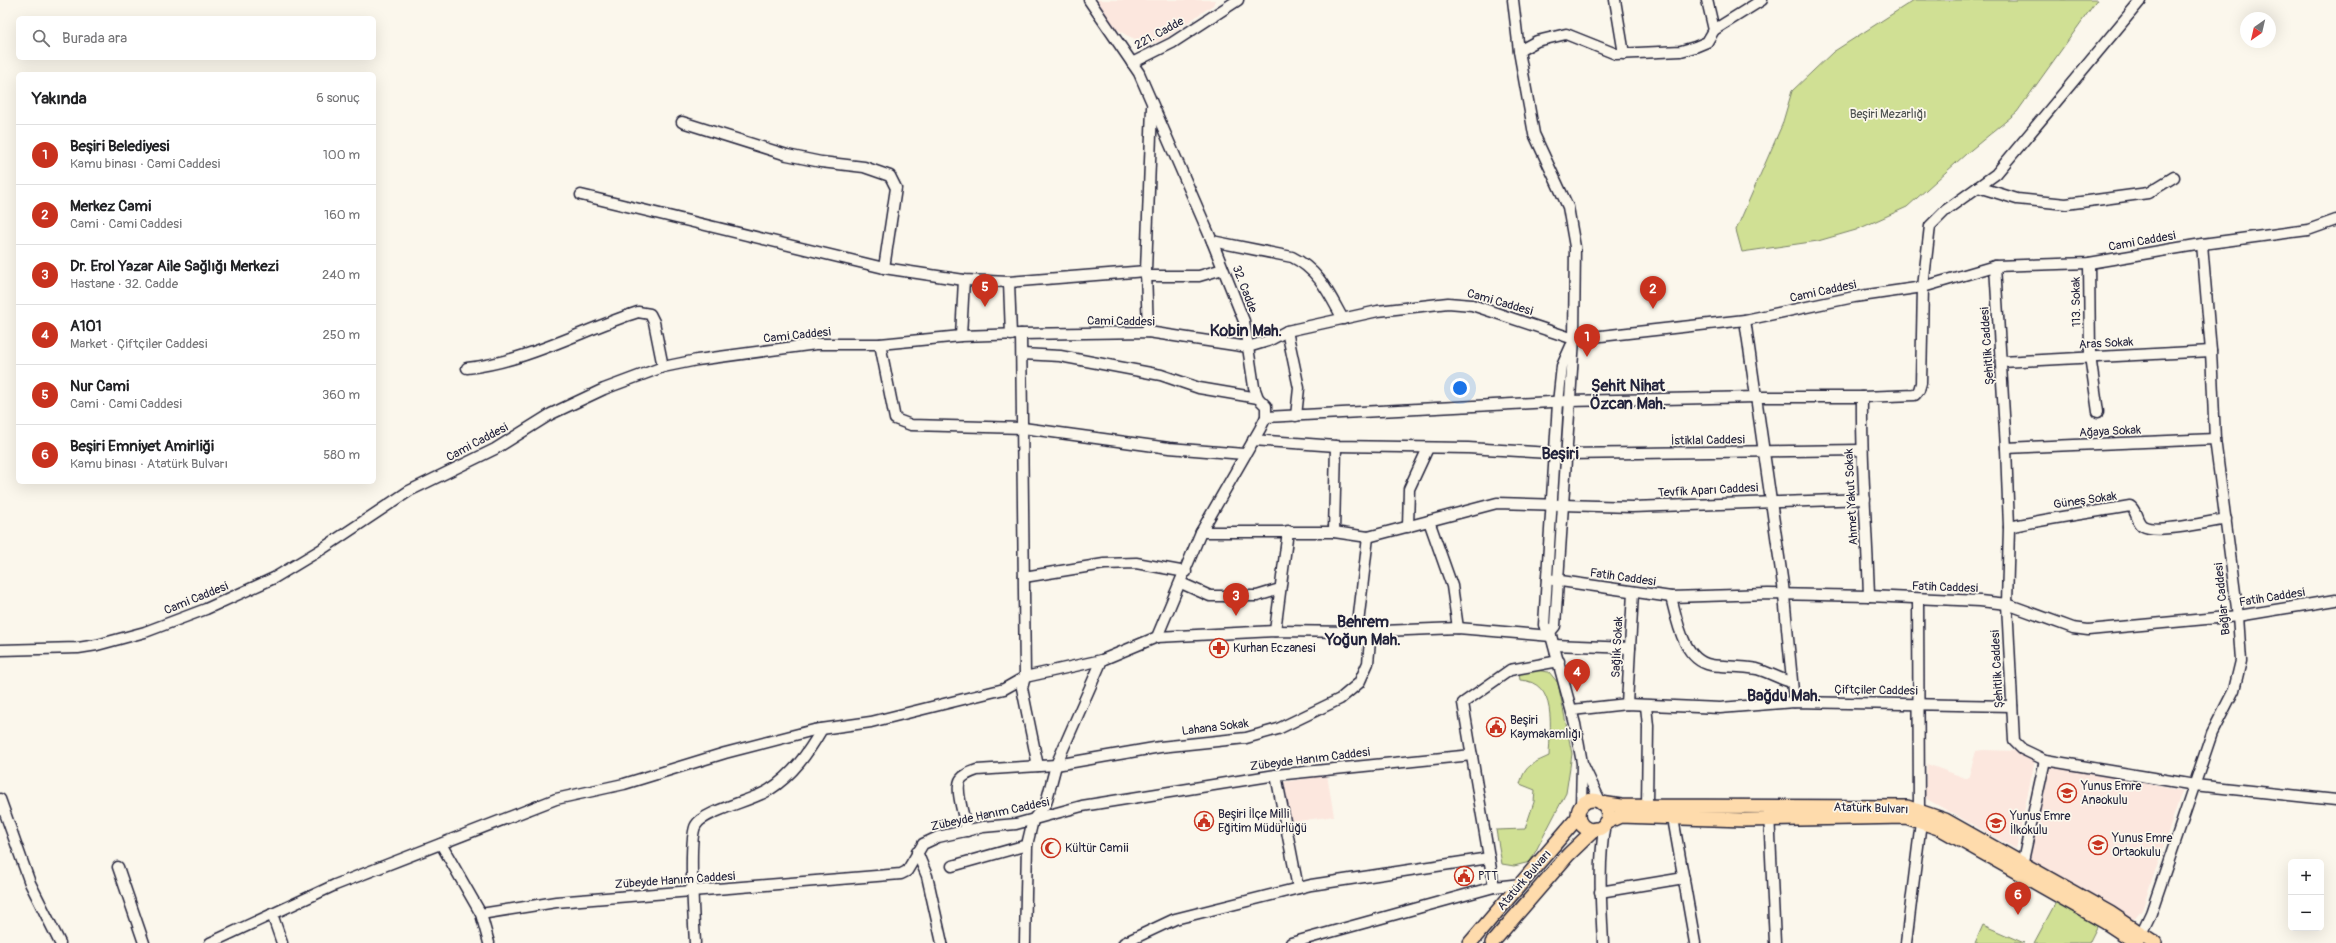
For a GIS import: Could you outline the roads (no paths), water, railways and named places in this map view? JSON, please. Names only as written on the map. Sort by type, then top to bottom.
[{"type":"main road","points":[[1588,801],[1601,803],[1608,815],[1600,826],[1586,828],[1580,812],[1588,801]]},
{"type":"main road","name":"Atatürk Bulvarı","points":[[1601,803],[1621,806],[1648,806],[1769,813]]},
{"type":"main road","name":"Atatürk Bulvarı","points":[[1492,943],[1568,855],[1600,826],[1620,816],[1673,818],[1907,807],[1920,816],[1944,820],[2021,869],[2110,913],[2139,939],[2155,943]]},
{"type":"main road","name":"Atatürk Bulvarı","points":[[1470,943],[1580,812]]},
{"type":"street","name":"32. Cadde","points":[[1089,0],[1139,72],[1212,242],[1244,321],[1258,398],[1266,406],[1266,417]]},
{"type":"street","name":"221. Cadde","points":[[1132,63],[1172,43],[1238,0]]},
{"type":"street","points":[[1513,0],[1519,51],[1534,134],[1568,207],[1575,247],[1574,339],[1562,503],[1552,580]]},
{"type":"street","points":[[1616,0],[1624,54]]},
{"type":"street","points":[[1707,0],[1714,30]]},
{"type":"street","points":[[1519,51],[1537,41],[1566,34],[1616,54],[1681,51],[1696,48],[1707,42],[1714,30],[1762,0]]},
{"type":"street","points":[[1157,637],[1186,572],[1201,532],[1266,417],[1558,403],[1569,401],[1757,397],[1862,398],[1915,394],[1920,390],[1923,287],[1930,226],[1946,210],[1996,174],[2141,0]]},
{"type":"street","points":[[1148,332],[1146,274],[1152,104]]},
{"type":"street","points":[[682,122],[786,155],[821,162],[864,167],[890,176],[896,188],[884,268]]},
{"type":"street","points":[[1978,187],[2017,198],[2066,204],[2148,193],[2174,177]]},
{"type":"street","points":[[581,195],[884,268],[964,280],[1009,282],[1146,274],[1198,276],[1223,269]]},
{"type":"street","name":"Cami Caddesi","points":[[0,650],[78,648],[96,645],[138,635],[206,609],[274,578],[322,550],[409,491],[495,449],[551,414],[604,390],[663,367],[697,360],[816,344],[880,344],[961,336],[1148,332],[1248,347],[1268,341],[1287,332],[1378,311],[1448,303],[1472,305],[1574,339],[1615,334],[1666,331],[1745,320],[1854,297],[1923,287],[1995,266],[2089,263],[2202,244],[2308,230],[2336,220]]},
{"type":"street","points":[[1212,242],[1292,257],[1300,261],[1321,278],[1344,319]]},
{"type":"street","name":"Bağlar Caddesi","points":[[2139,939],[2151,913],[2212,733],[2234,690],[2241,661],[2238,616],[2215,439],[2211,351],[2202,244]]},
{"type":"street","name":"113. Sokak","points":[[2089,263],[2090,356],[2098,412]]},
{"type":"street","name":"Şehitlik Caddesi","points":[[1995,266],[2006,448],[2009,527],[2007,604],[2014,741],[2022,749],[2045,760],[2195,785],[2336,800]]},
{"type":"street","points":[[961,336],[964,280]]},
{"type":"street","points":[[1009,282],[1016,335],[1022,354],[1025,677],[1022,688],[1038,766]]},
{"type":"street","points":[[467,368],[483,366],[547,347],[638,312],[650,314],[654,322],[663,367]]},
{"type":"street","points":[[1745,320],[1757,397],[1762,452],[1771,500],[1794,702]]},
{"type":"street","points":[[1287,332],[1299,388],[1296,416]]},
{"type":"street","points":[[1574,339],[1562,366],[1558,403],[1552,503],[1552,580],[1555,626],[1552,638],[1572,710],[1582,763],[1580,812]]},
{"type":"street","points":[[880,344],[895,419],[911,425],[1023,428],[1169,448],[1244,454]]},
{"type":"street","name":"Aras Sokak","points":[[2002,362],[2090,356],[2211,351]]},
{"type":"street","points":[[1022,354],[1060,356],[1161,375],[1199,388],[1258,398]]},
{"type":"street","name":"Ahmet Yakut Sokak","points":[[1862,398],[1861,450],[1866,498],[1869,596]]},
{"type":"street","name":"Ağaya Sokak","points":[[2006,448],[2215,439]]},
{"type":"street","name":"İstiklal Caddesi","points":[[1253,440],[1336,446],[1566,454],[1861,450]]},
{"type":"street","points":[[1334,532],[1336,446]]},
{"type":"street","points":[[1408,528],[1409,489],[1428,448]]},
{"type":"street","name":"Tevfik Aparı Caddesi","points":[[1368,537],[1408,528],[1497,503],[1562,503],[1632,507],[1771,500],[1866,498]]},
{"type":"street","name":"Güneş Sokak","points":[[2009,527],[2050,518],[2084,515],[2130,506],[2141,525],[2148,529],[2180,527],[2226,519]]},
{"type":"street","points":[[1429,522],[1452,586],[1458,628]]},
{"type":"street","points":[[1275,631],[1288,531]]},
{"type":"street","points":[[1201,532],[1334,532],[1368,537],[1357,632]]},
{"type":"street","points":[[1024,577],[1104,564],[1136,563],[1186,572]]},
{"type":"street","name":"Fatih Caddesi","points":[[1552,580],[1671,597],[1768,594],[1783,596],[1869,596],[2007,604],[2073,628],[2088,630],[2238,616],[2336,600]]},
{"type":"street","points":[[1181,583],[1210,596],[1256,596],[1280,589]]},
{"type":"street","name":"Sağlık Sokak","points":[[1627,704],[1634,592]]},
{"type":"street","points":[[1671,597],[1679,627],[1689,651],[1698,660],[1710,665],[1730,665],[1758,670],[1791,682]]},
{"type":"street","points":[[1906,943],[1920,816],[1918,599]]},
{"type":"street","points":[[210,943],[335,885],[556,799],[624,784],[725,753],[822,729],[871,722],[1004,689],[1025,677],[1102,660],[1157,637],[1275,631],[1357,632],[1371,630],[1458,628],[1630,648]]},
{"type":"street","name":"Lahana Sokak","points":[[967,830],[958,788],[960,779],[967,774],[977,770],[1056,765],[1160,747],[1246,738],[1278,729],[1340,699],[1359,683],[1368,663],[1371,630]]},
{"type":"street","points":[[1025,943],[1027,845],[1033,820],[1046,802],[1056,765],[1102,660]]},
{"type":"street","points":[[1494,887],[1463,703],[1510,670],[1559,661]]},
{"type":"street","name":"Çiftçiler Caddesi","points":[[1572,710],[1627,704],[1720,708],[1794,702],[2012,706]]},
{"type":"street","points":[[1646,706],[1648,806]]},
{"type":"street","points":[[695,943],[693,845],[695,826],[703,816],[740,804],[769,790],[792,772],[808,753],[822,729]]},
{"type":"street","name":"Zübeyde Hanım Caddesi","points":[[481,914],[556,902],[901,874],[907,871],[923,844],[938,837],[967,830],[1016,824],[1082,806],[1276,775],[1472,755]]},
{"type":"street","points":[[2021,869],[2045,760]]},
{"type":"street","points":[[1582,763],[1601,803]]},
{"type":"street","points":[[1276,775],[1298,888]]},
{"type":"street","points":[[0,799],[30,883],[60,943]]},
{"type":"street","points":[[1769,813],[1775,943]]},
{"type":"street","points":[[1673,818],[1695,943]]},
{"type":"street","points":[[1600,826],[1600,892],[1604,943]]},
{"type":"street","points":[[441,844],[481,914],[489,943]]},
{"type":"street","points":[[952,866],[1027,845]]},
{"type":"street","points":[[917,852],[927,876],[942,943]]},
{"type":"street","points":[[1124,943],[1176,919],[1298,888],[1489,858]]},
{"type":"street","points":[[118,867],[144,943]]},
{"type":"street","points":[[1600,892],[1684,878]]},
{"type":"street","points":[[1291,943],[1494,887],[1521,884]]},
{"type":"street","points":[[272,914],[282,943]]},
{"type":"place","name":"Nur Cami","points":[[985,307]]},
{"type":"place","name":"Merkez Cami","points":[[1653,309]]},
{"type":"place","name":"Beşiri Belediyesi","points":[[1587,357]]},
{"type":"place","name":"Dr. Erol Yazar Aile Sağlığı Merkezi","points":[[1236,616]]},
{"type":"place","name":"Kurhan Eczanesi","points":[[1219,648]]},
{"type":"place","name":"A101","points":[[1577,692]]},
{"type":"place","name":"Beşiri Kaymakamlığı","points":[[1496,727]]},
{"type":"place","name":"Yunus Emre Anaokulu","points":[[2067,793]]},
{"type":"place","name":"Beşiri İlçe Milli Eğitim Müdürlüğü","points":[[1204,821]]},
{"type":"place","name":"Yunus Emre İlkokulu","points":[[1996,823]]},
{"type":"place","name":"Yunus Emre Ortaokulu","points":[[2098,845]]},
{"type":"place","name":"Kültür Camii","points":[[1051,848]]},
{"type":"place","name":"PTT","points":[[1464,876]]},
{"type":"place","name":"Beşiri Emniyet Amirliği","points":[[2018,915]]},
{"type":"district","name":"Kobin Mah.","points":[[1246,330]]},
{"type":"district","name":"Şehit Nihat Özcan Mah.","points":[[1628,394]]},
{"type":"district","name":"Beşiri","points":[[1560,453]]},
{"type":"district","name":"Behrem Yoğun Mah.","points":[[1363,630]]},
{"type":"district","name":"Bağdu Mah.","points":[[1784,695]]},
{"type":"park label","name":"Beşiri Mezarlığı","points":[[1888,114]]}]
